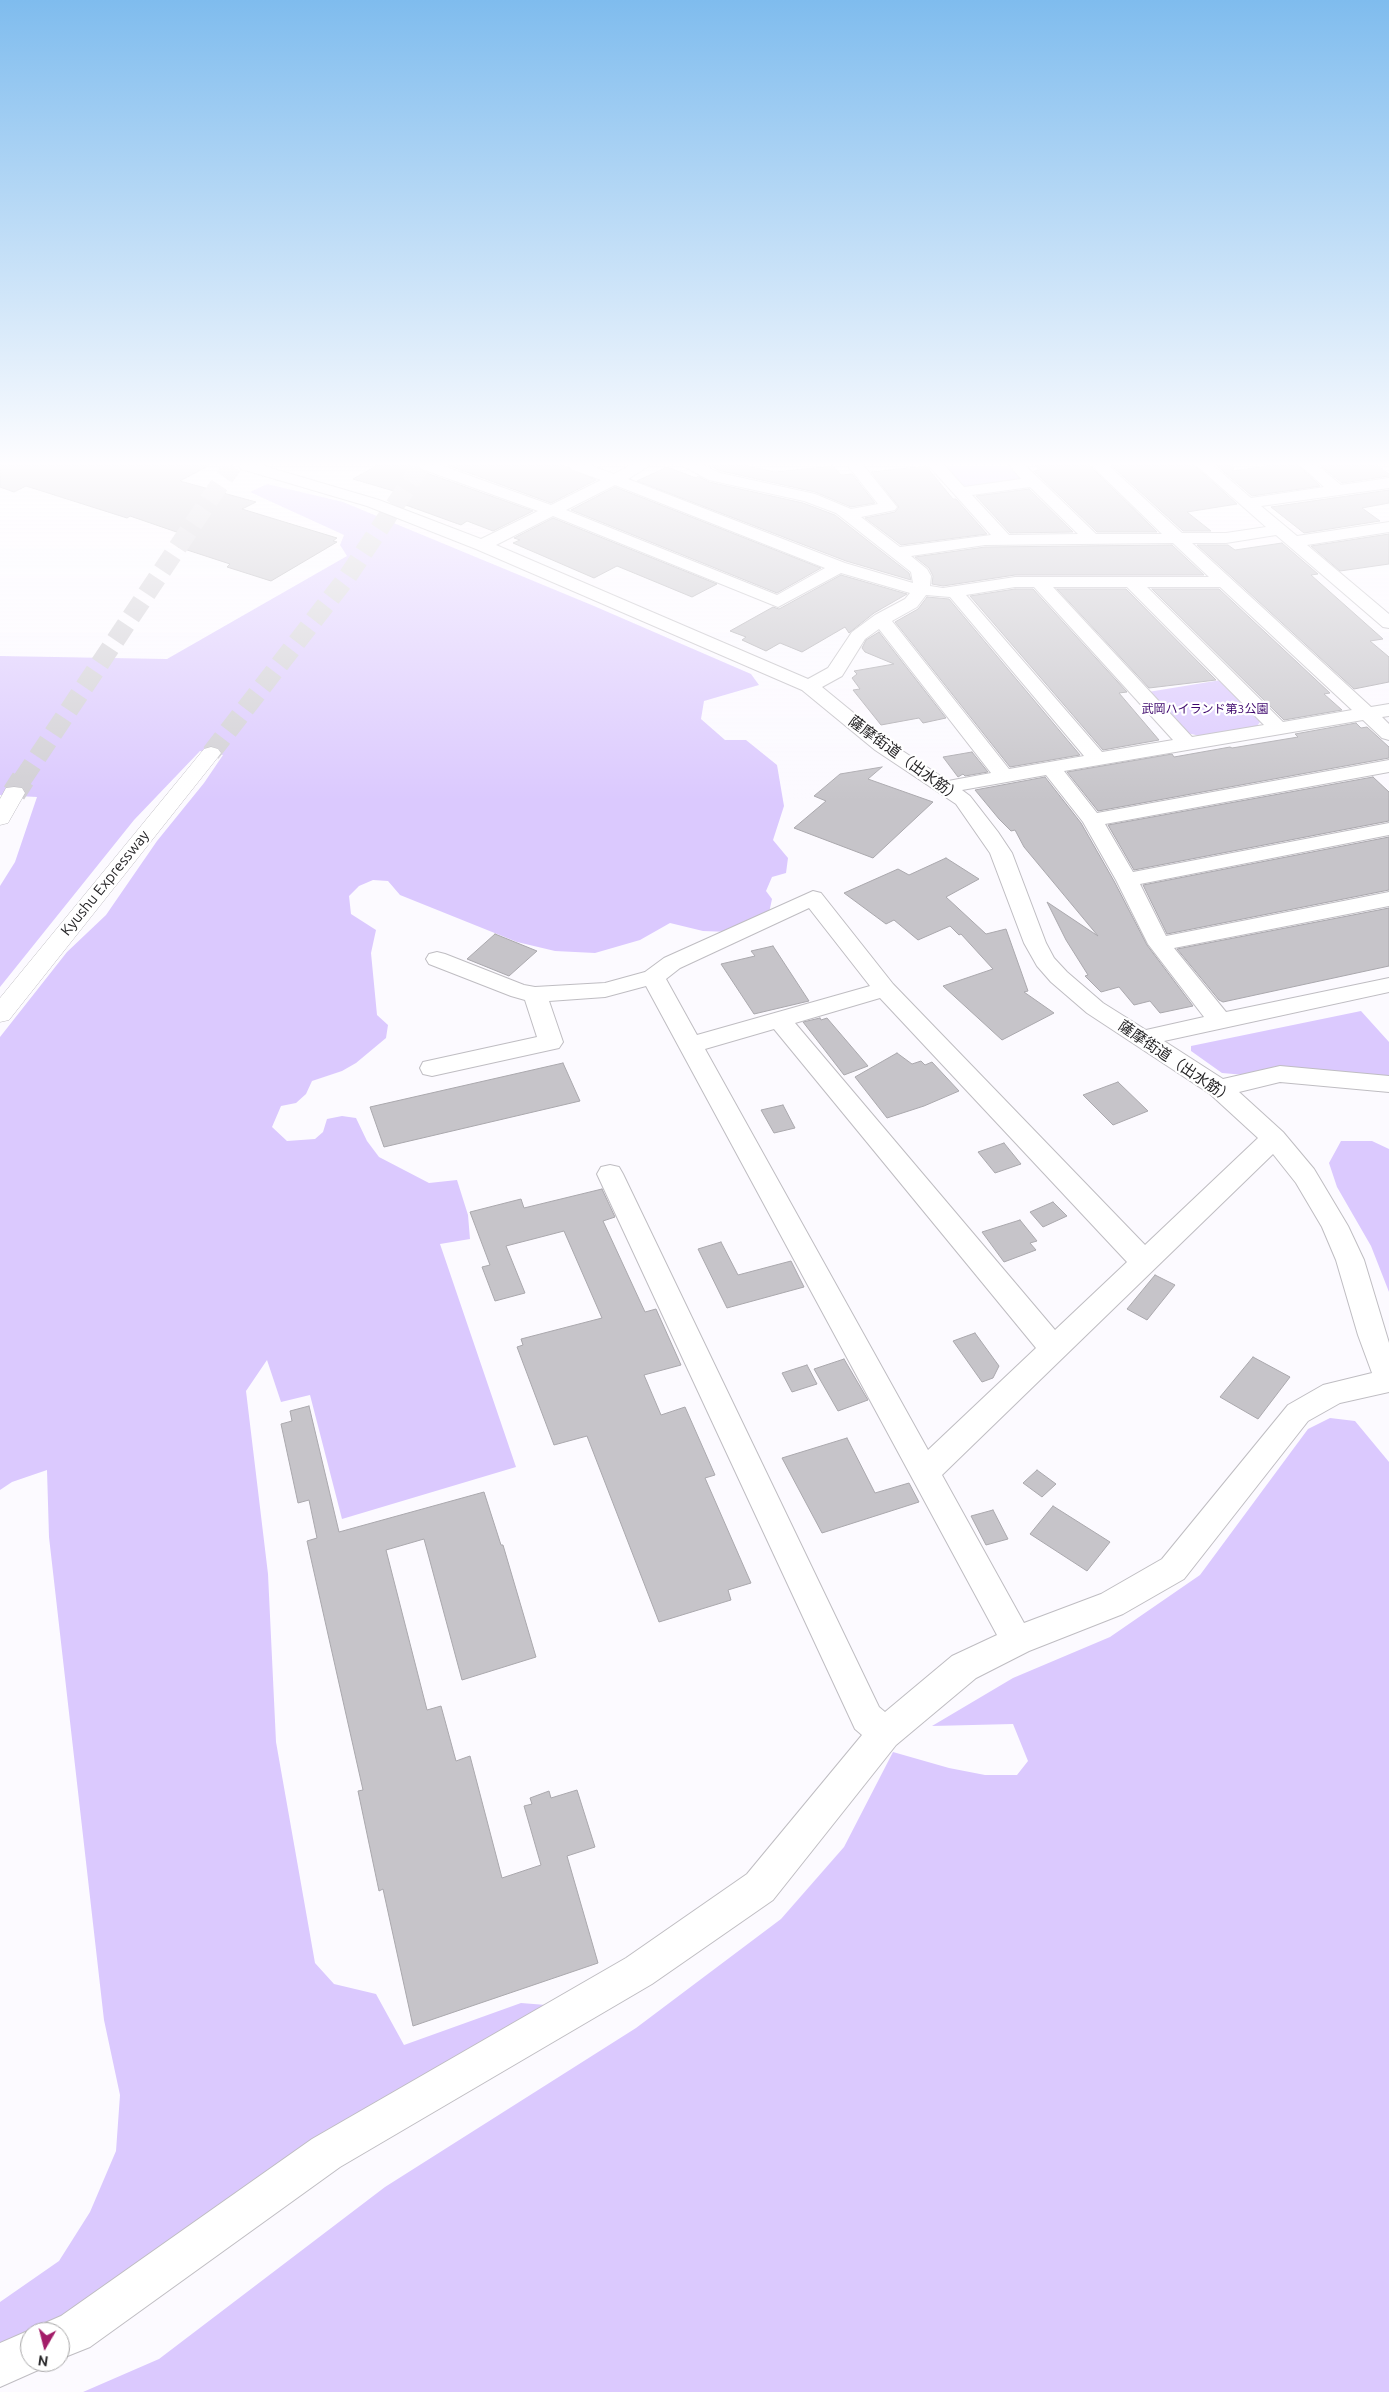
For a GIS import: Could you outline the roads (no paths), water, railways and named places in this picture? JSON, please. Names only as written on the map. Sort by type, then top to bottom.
[{"type":"highway","name":"Kyushu Expressway","points":[[0,1014],[211,753]]},
{"type":"highway","points":[[0,818],[14,793]]},
{"type":"street","name":"薩摩街道（出水筋）","points":[[558,578],[809,686],[882,746],[963,800],[991,836],[1001,853],[1034,943],[1045,961],[1072,990],[1219,1088],[1274,1138],[1305,1176],[1335,1226],[1350,1260],[1372,1335],[1389,1381]]},
{"type":"street","points":[[719,578],[778,602],[820,578]]},
{"type":"street","points":[[874,578],[898,585],[943,593],[1014,582],[1224,582]]},
{"type":"street","points":[[809,686],[835,672],[858,636],[881,619],[911,603],[921,590],[923,582],[921,578]]},
{"type":"street","points":[[1219,578],[1389,734]]},
{"type":"street","points":[[1335,578],[1389,623]]},
{"type":"street","points":[[1131,581],[1279,729]]},
{"type":"street","points":[[1039,582],[1188,744]]},
{"type":"street","points":[[954,591],[1097,759]]},
{"type":"street","points":[[881,619],[1004,776]]},
{"type":"street","points":[[946,788],[1050,767],[1389,710]]},
{"type":"street","points":[[1092,820],[1389,766]]},
{"type":"street","points":[[1050,767],[1092,820],[1127,880],[1159,944],[1220,1021]]},
{"type":"street","points":[[1127,880],[1389,829]]},
{"type":"street","points":[[437,960],[519,991],[535,994],[605,990],[653,977],[672,963],[813,898],[885,989],[1144,1262]]},
{"type":"street","points":[[1159,944],[1389,899]]},
{"type":"street","points":[[653,977],[692,1045],[1017,1641]]},
{"type":"street","points":[[1143,1038],[1389,986]]},
{"type":"street","points":[[692,1045],[885,989]]},
{"type":"street","points":[[432,1068],[550,1042],[535,994]]},
{"type":"street","points":[[780,1021],[1054,1349]]},
{"type":"street","points":[[1219,1088],[1280,1074],[1389,1084]]},
{"type":"street","points":[[925,1472],[1274,1138]]},
{"type":"street","points":[[610,1174],[867,1718],[884,1734]]},
{"type":"street","points":[[70,2334],[326,2153],[639,1971],[760,1887],[884,1734],[964,1668],[1017,1641],[1112,1604],[1173,1569],[1298,1413],[1333,1393],[1389,1381]]},
{"type":"street","points":[[0,2365],[20,2356]]},
{"type":"tunnel","points":[[22,780],[157,578]]},
{"type":"tunnel","points":[[211,753],[347,578]]},
{"type":"tunnel","points":[[14,793],[23,779]]},
{"type":"park label","name":"武岡ハイランド第3公園","points":[[1205,709]]}]
